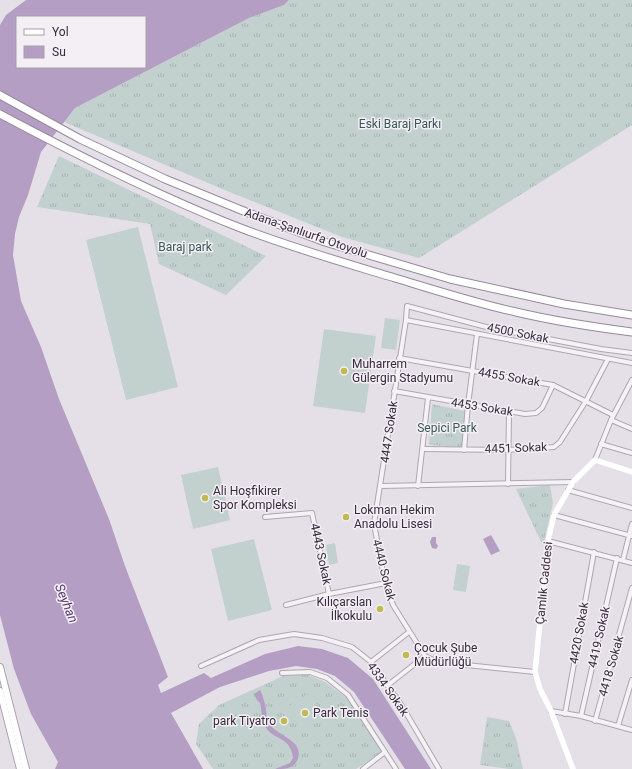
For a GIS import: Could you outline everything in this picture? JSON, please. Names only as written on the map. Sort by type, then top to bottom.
[{"type":"highway","name":"Adana-Şanlıurfa Otoyolu","points":[[0,95],[80,139],[165,179],[325,242],[450,279],[543,300],[632,315]]},
{"type":"highway","name":"Adana-Şanlıurfa Otoyolu","points":[[0,114],[70,152],[145,187],[238,227],[322,256],[514,312],[632,332]]},
{"type":"main road","points":[[595,460],[632,472]]},
{"type":"main road","name":"Çamlık Caddesi","points":[[573,769],[551,711],[540,689],[535,672],[548,541],[554,515],[573,482],[595,460]]},
{"type":"main road","points":[[0,667],[26,769]]},
{"type":"main road","points":[[0,691],[20,769]]},
{"type":"street","name":"4447 Sokak","points":[[381,486],[407,306]]},
{"type":"street","name":"4500 Sokak","points":[[407,306],[490,328],[601,349],[632,353]]},
{"type":"street","points":[[406,320],[632,363]]},
{"type":"street","points":[[464,450],[477,334]]},
{"type":"street","name":"4455 Sokak","points":[[399,358],[553,385],[586,400],[613,415]]},
{"type":"street","name":"4451 Sokak","points":[[422,449],[507,450],[554,447],[560,442],[586,400],[608,359]]},
{"type":"street","name":"Çamlık Caddesi","points":[[595,460],[613,415],[630,389],[632,380]]},
{"type":"street","name":"4453 Sokak","points":[[394,391],[525,414],[536,413],[542,408],[553,385]]},
{"type":"street","points":[[418,486],[428,398]]},
{"type":"street","points":[[508,412],[508,484]]},
{"type":"street","points":[[611,420],[632,429]]},
{"type":"street","points":[[601,444],[632,453]]},
{"type":"street","points":[[381,486],[573,482]]},
{"type":"street","name":"4440 Sokak","points":[[381,486],[374,524],[386,583],[393,606],[425,656],[436,662],[535,672]]},
{"type":"street","points":[[568,490],[632,508]]},
{"type":"street","name":"4443 Sokak","points":[[265,517],[312,513],[329,594]]},
{"type":"street","points":[[554,515],[630,536]]},
{"type":"street","points":[[623,560],[632,524]]},
{"type":"street","points":[[548,541],[632,562]]},
{"type":"street","name":"4420 Sokak","points":[[565,714],[594,552]]},
{"type":"street","name":"4419 Sokak","points":[[581,716],[618,558]]},
{"type":"street","points":[[286,605],[329,594],[386,583]]},
{"type":"street","name":"4418 Sokak","points":[[595,721],[632,588]]},
{"type":"street","points":[[371,662],[409,632]]},
{"type":"street","name":"4334 Sokak","points":[[201,666],[259,640],[294,634],[322,638],[352,647],[371,662],[388,685],[439,769]]},
{"type":"street","points":[[388,685],[425,656]]},
{"type":"street","points":[[282,673],[310,672],[327,678],[348,695],[396,769]]},
{"type":"street","points":[[618,726],[632,680]]},
{"type":"street","points":[[551,711],[581,716],[632,730]]},
{"type":"street","points":[[363,769],[385,752]]},
{"type":"green space","name":"Eski Baraj Parkı","points":[[289,0],[632,0],[632,125],[419,258],[342,237],[227,191],[64,122],[75,108],[249,18],[284,5]]},
{"type":"green space","name":"Baraj park","points":[[59,156],[266,256],[226,295],[159,264],[150,224],[37,207]]},
{"type":"green space","points":[[138,227],[178,387],[126,400],[86,240]]},
{"type":"green space","points":[[385,318],[400,320],[396,350],[381,348]]},
{"type":"green space","name":"Muharrem Gülergin Stadyumu","points":[[324,329],[376,336],[365,413],[313,406]]},
{"type":"green space","name":"Sepici Park","points":[[432,404],[465,411],[463,447],[429,445]]},
{"type":"green space","name":"Ali Hoşfikirer Spor Kompleksi","points":[[218,467],[230,520],[193,529],[181,475]]},
{"type":"green space","points":[[550,485],[553,503],[543,546],[516,489]]},
{"type":"green space","points":[[254,539],[272,610],[228,621],[211,549]]},
{"type":"green space","points":[[335,543],[338,563],[329,565],[326,545]]},
{"type":"green space","points":[[457,564],[470,566],[466,592],[453,590]]},
{"type":"green space","points":[[306,674],[325,682],[347,698],[382,752],[356,769],[213,769],[196,744],[199,724],[219,705],[283,676]]},
{"type":"green space","name":"Park Tenis","points":[[307,694],[324,717],[302,732],[286,708]]},
{"type":"green space","points":[[487,717],[509,721],[516,738],[523,769],[509,769],[480,765]]},
{"type":"water","name":"Seyhan","points":[[26,0],[289,0],[284,5],[249,18],[75,108],[41,152],[28,195],[19,217],[15,234],[13,255],[21,301],[41,347],[59,399],[109,519],[125,566],[168,677],[158,685],[161,693],[204,673],[211,678],[265,654],[298,646],[322,649],[348,658],[373,679],[431,769],[405,769],[354,692],[335,676],[317,669],[296,666],[269,671],[220,687],[171,713],[203,769],[55,769],[58,762],[31,714],[14,669],[0,615],[0,25],[6,15]]},
{"type":"water","points":[[491,535],[500,551],[491,555],[483,539]]},
{"type":"water","points":[[432,537],[436,537],[436,543],[438,546],[436,549],[432,548],[430,542]]},
{"type":"water","points":[[260,690],[263,697],[267,720],[270,725],[288,738],[297,748],[299,754],[297,761],[291,767],[285,769],[275,769],[290,763],[293,758],[291,750],[285,741],[271,734],[264,724],[260,703],[254,694]]},
{"type":"place","name":"Muharrem Gülergin Stadyumu","points":[[344,371]]},
{"type":"place","name":"Ali Hoşfikirer Spor Kompleksi","points":[[205,498]]},
{"type":"place","name":"Lokman Hekim Anadolu Lisesi","points":[[346,517]]},
{"type":"place","name":"Kılıçarslan İlkokulu","points":[[380,609]]},
{"type":"place","name":"Çocuk Şube Müdürlüğü","points":[[406,655]]},
{"type":"place","name":"Park Tenis","points":[[305,713]]},
{"type":"place","name":"park Tiyatro","points":[[284,721]]}]
